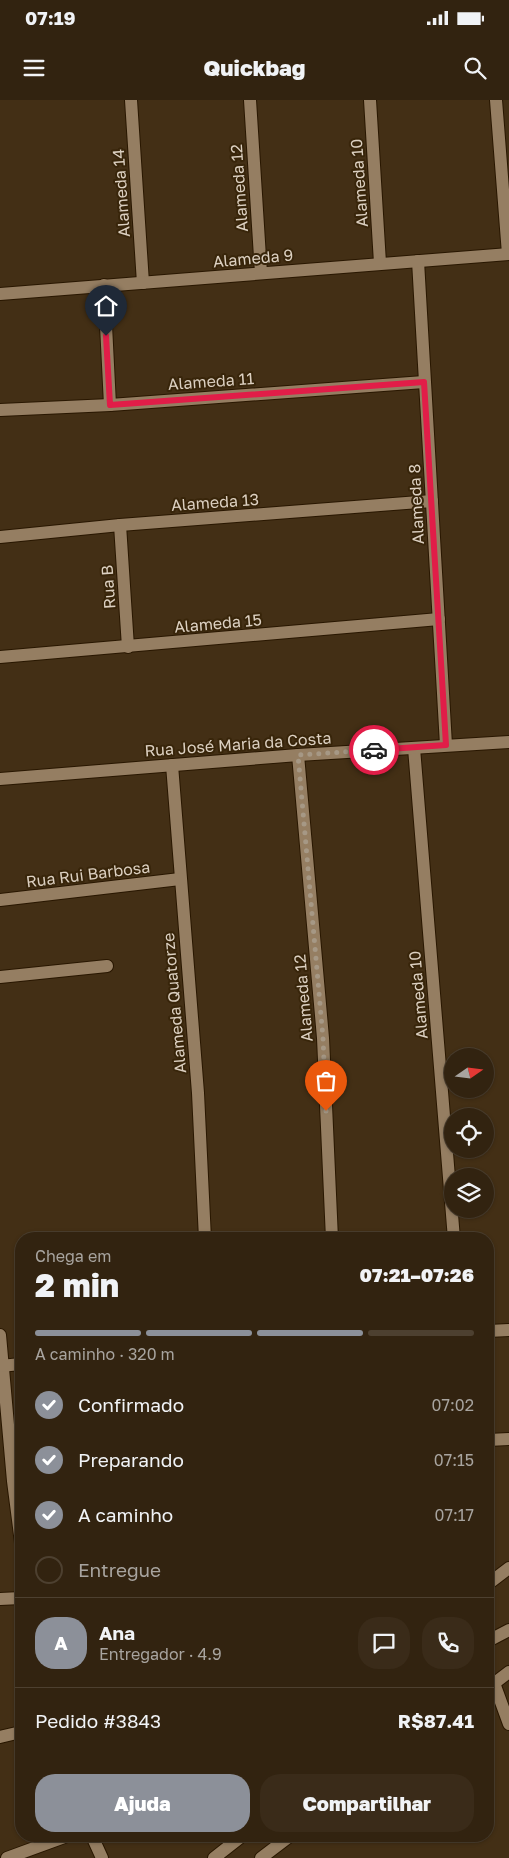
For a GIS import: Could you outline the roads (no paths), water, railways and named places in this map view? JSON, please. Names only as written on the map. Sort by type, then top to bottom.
[{"type":"street","name":"Alameda 14","points":[[131,100],[143,283]]},
{"type":"street","name":"Alameda 12","points":[[250,100],[261,273]]},
{"type":"street","name":"Alameda 10","points":[[370,100],[380,263]]},
{"type":"street","points":[[496,100],[508,254]]},
{"type":"street","name":"Alameda 9","points":[[0,294],[508,254]]},
{"type":"street","name":"Alameda 8","points":[[418,261],[446,745]]},
{"type":"street","points":[[104,285],[110,405]]},
{"type":"street","name":"Alameda 11","points":[[0,410],[110,405],[424,382]]},
{"type":"street","name":"Alameda 13","points":[[0,537],[120,525],[432,501]]},
{"type":"street","name":"Rua B","points":[[120,525],[128,647]]},
{"type":"street","name":"Alameda 15","points":[[0,657],[439,619]]},
{"type":"street","name":"Rua José Maria da Costa","points":[[0,779],[298,755],[509,742]]},
{"type":"street","name":"Alameda 10","points":[[414,748],[453,1232]]},
{"type":"street","name":"Alameda 12","points":[[298,755],[323,1038],[332,1232]]},
{"type":"street","name":"Alameda Quatorze","points":[[172,765],[198,1093],[205,1232]]},
{"type":"street","name":"Rua Rui Barbosa","points":[[0,900],[180,880]]},
{"type":"street","points":[[0,977],[107,966]]},
{"type":"street","points":[[494,1331],[509,1330]]},
{"type":"street","points":[[0,1335],[11,1481],[15,1506]]},
{"type":"street","points":[[1,1366],[15,1365]]},
{"type":"street","points":[[494,1439],[509,1438]]},
{"type":"street","points":[[494,1579],[505,1570]]},
{"type":"street","points":[[0,1599],[15,1598]]},
{"type":"street","points":[[494,1637],[509,1630]]},
{"type":"street","points":[[494,1683],[509,1672]]},
{"type":"street","points":[[494,1692],[509,1724]]},
{"type":"street","points":[[0,1737],[15,1733]]},
{"type":"street","points":[[8,1858],[52,1842]]},
{"type":"street","points":[[95,1842],[102,1858]]},
{"type":"street","points":[[214,1858],[234,1842]]},
{"type":"street","points":[[262,1858],[282,1842]]}]
